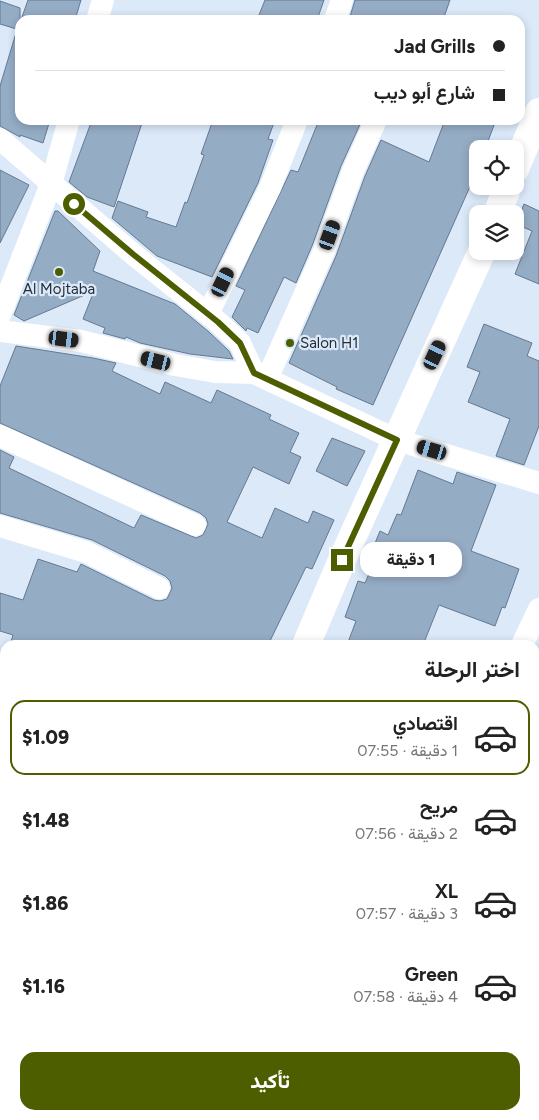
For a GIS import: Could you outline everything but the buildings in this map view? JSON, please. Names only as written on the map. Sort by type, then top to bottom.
[{"type":"main road","points":[[524,140],[531,118]]},
{"type":"main road","points":[[308,640],[478,260]]},
{"type":"street","points":[[99,15],[103,0]]},
{"type":"street","points":[[337,15],[342,0]]},
{"type":"street","points":[[0,315],[51,184],[68,125]]},
{"type":"street","points":[[208,314],[270,188],[295,125]]},
{"type":"street","points":[[261,376],[324,251],[353,171],[374,125]]},
{"type":"street","points":[[0,139],[134,255],[208,314],[240,343],[261,376]]},
{"type":"street","points":[[0,331],[80,341],[175,366],[261,376],[397,440],[539,483]]},
{"type":"street","points":[[0,436],[195,525]]},
{"type":"street","points":[[0,526],[86,552],[159,588]]},
{"type":"street","points":[[524,640],[539,609]]},
{"type":"place","name":"Al Mojtaba","points":[[59,272]]},
{"type":"place","name":"Salon H1","points":[[290,343]]},
{"type":"route","points":[[74,204],[218,322],[240,343],[254,373],[397,440],[342,560]]}]
